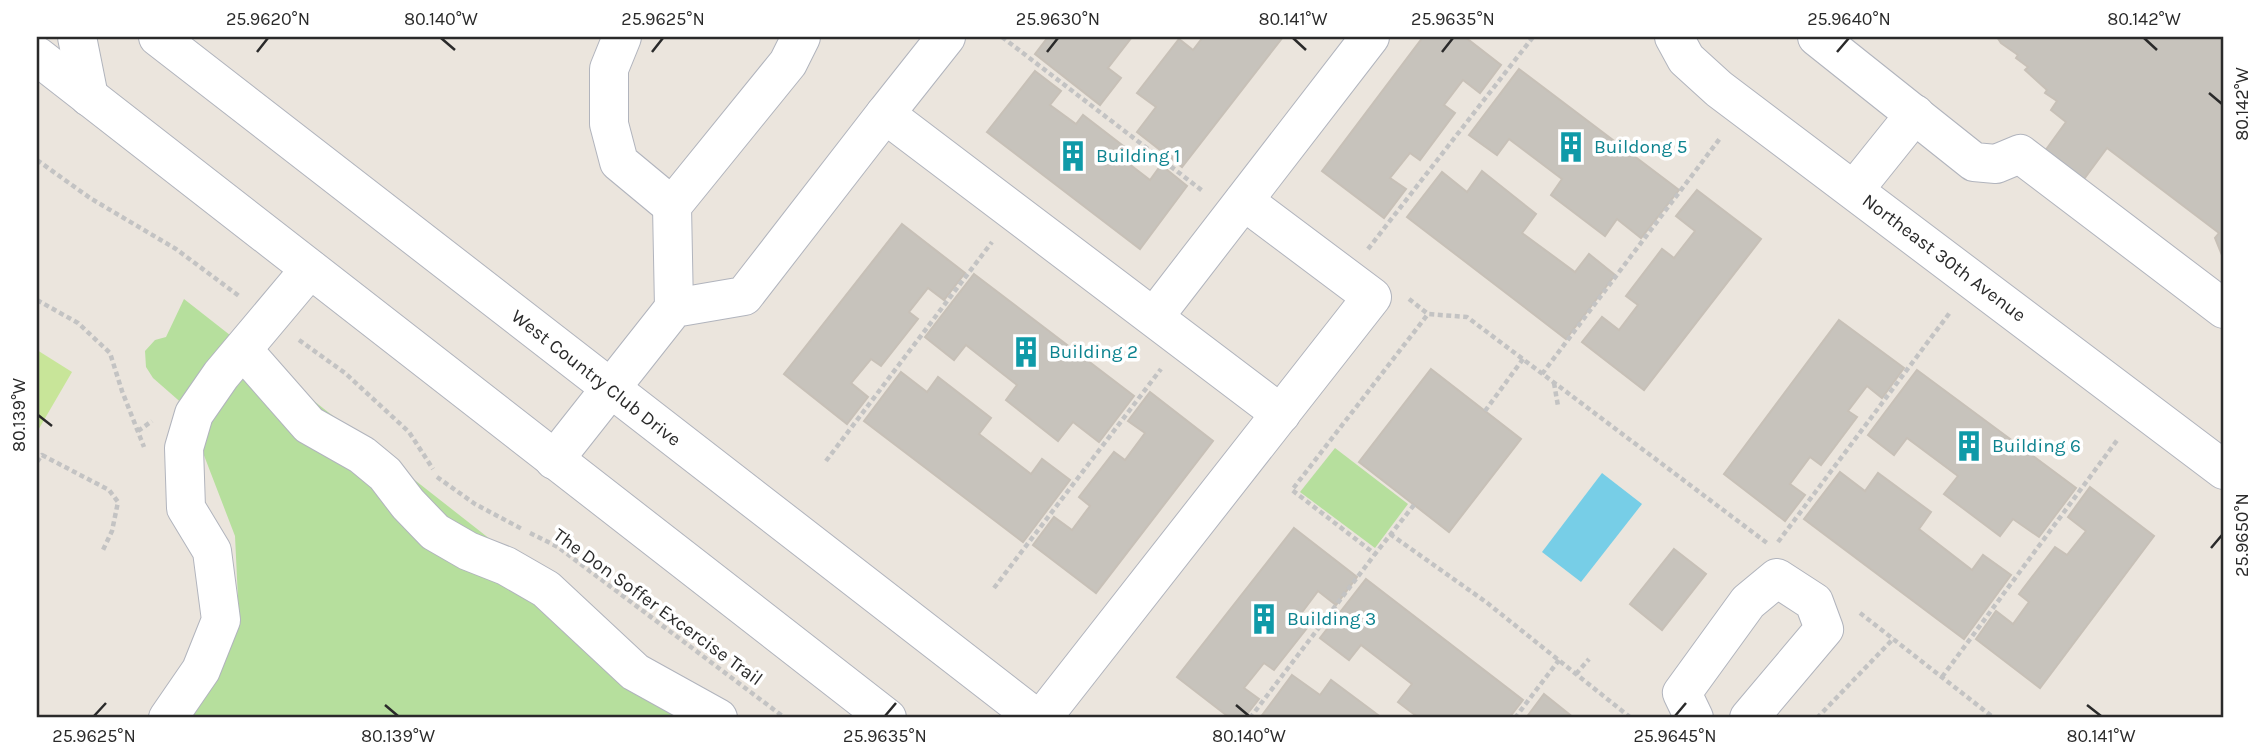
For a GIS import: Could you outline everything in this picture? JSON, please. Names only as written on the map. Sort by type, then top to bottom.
[{"type":"street","points":[[77,37],[89,97]]},
{"type":"street","name":"West Country Club Drive","points":[[158,37],[1036,718]]},
{"type":"street","points":[[622,37],[609,69],[609,124],[620,162],[672,206]]},
{"type":"street","points":[[554,460],[674,308],[672,206],[788,63],[801,37]]},
{"type":"street","points":[[674,308],[744,296],[946,37]]},
{"type":"street","points":[[1169,328],[1238,208],[1370,37]]},
{"type":"street","name":"Northeast 30th Avenue","points":[[1674,37],[1686,59],[1719,89],[2224,470]]},
{"type":"street","points":[[1818,37],[1974,162],[1996,164],[2020,155],[2224,309]]},
{"type":"street","points":[[37,56],[887,718]]},
{"type":"street","points":[[885,114],[1281,414]]},
{"type":"street","points":[[1854,190],[1915,114]]},
{"type":"street","points":[[1042,718],[1281,414],[1359,288],[1238,208]]},
{"type":"street","points":[[168,718],[173,715],[201,670],[221,620],[212,551],[186,508],[184,448],[194,414],[221,375],[310,269]]},
{"type":"street","points":[[243,350],[309,425],[362,455],[385,474],[408,504],[435,532],[468,551],[506,566],[546,589],[635,672],[718,718]]},
{"type":"street","points":[[1694,718],[1682,693],[1748,602],[1777,578],[1814,602],[1824,629],[1749,718]]},
{"type":"path","points":[[1002,37],[1238,208]]},
{"type":"path","points":[[1532,37],[1359,288],[1401,292],[1428,314],[1467,317],[1773,548],[1953,309]]},
{"type":"path","points":[[1542,374],[1722,135]]},
{"type":"path","points":[[37,160],[90,198],[176,249],[243,300]]},
{"type":"path","points":[[826,461],[1015,212]]},
{"type":"path","points":[[37,300],[78,323],[110,353],[146,452]]},
{"type":"path","points":[[1375,554],[1292,491],[1428,314]]},
{"type":"path","points":[[994,588],[1169,328]]},
{"type":"path","name":"The Don Soffer Excercise Trail","points":[[290,334],[345,373],[409,432],[437,477],[475,504],[558,547],[785,718]]},
{"type":"path","points":[[1485,411],[1523,359]]},
{"type":"path","points":[[1554,382],[1558,406]]},
{"type":"path","points":[[1942,677],[2120,436]]},
{"type":"path","points":[[37,462],[42,455],[109,490],[118,502],[112,531],[102,552]]},
{"type":"path","points":[[1250,718],[1414,505]]},
{"type":"path","points":[[1390,534],[1486,602],[1631,718]]},
{"type":"path","points":[[1850,606],[1994,718]]},
{"type":"path","points":[[1817,718],[1894,638]]},
{"type":"path","points":[[1576,674],[1589,659]]},
{"type":"path","points":[[1515,718],[1559,660]]},
{"type":"green space","points":[[184,299],[718,718],[190,718],[239,620],[235,536],[185,406],[153,378],[146,367],[145,351],[155,340],[166,337]]},
{"type":"green space","points":[[37,350],[72,372],[37,432]]},
{"type":"green space","points":[[1335,448],[1408,504],[1375,548],[1300,492]]},
{"type":"water","points":[[1602,473],[1642,504],[1581,582],[1542,552]]},
{"type":"building","name":"Building 1","points":[[1048,37],[1132,37],[1108,68],[1121,78],[1100,105],[1035,54]]},
{"type":"building","name":"Building 1","points":[[1203,37],[1283,37],[1182,167],[1137,132],[1156,107],[1137,93],[1179,39],[1193,50]]},
{"type":"building","points":[[1423,37],[1465,37],[1501,65],[1480,93],[1463,80],[1444,105],[1455,113],[1420,160],[1410,153],[1390,178],[1406,189],[1384,218],[1322,171]]},
{"type":"building","points":[[1997,37],[2224,37],[2224,260],[2215,238],[2219,233],[2107,148],[2084,179],[2045,151],[2066,122],[2051,110],[2057,101],[2045,93],[2047,90],[2025,70],[2028,67],[2016,58],[2018,55]]},
{"type":"building","name":"Buildong 5","points":[[1519,69],[1679,190],[1641,238],[1617,219],[1605,236],[1551,195],[1562,179],[1509,139],[1497,155],[1469,135]]},
{"type":"building","name":"Building 1","points":[[1035,71],[1061,91],[1050,105],[1076,124],[1083,115],[1131,152],[1124,160],[1150,180],[1161,165],[1187,186],[1140,249],[987,132]]},
{"type":"building","points":[[1482,171],[1536,214],[1522,233],[1575,272],[1589,254],[1615,275],[1566,339],[1407,217],[1442,172],[1467,192]]},
{"type":"building","name":"Buildong 5","points":[[1697,190],[1761,239],[1644,390],[1582,342],[1602,317],[1619,330],[1638,305],[1626,296],[1662,249],[1674,258],[1695,231],[1676,216]]},
{"type":"building","points":[[902,224],[965,273],[944,300],[928,288],[909,312],[918,319],[881,366],[871,359],[851,383],[868,397],[847,424],[784,374]]},
{"type":"building","name":"Building 2","points":[[974,274],[1134,396],[1099,442],[1073,422],[1058,441],[1006,400],[1017,385],[966,345],[954,360],[925,337]]},
{"type":"building","points":[[1839,320],[1904,368],[1882,398],[1867,386],[1848,411],[1857,417],[1821,465],[1810,457],[1790,484],[1805,495],[1785,521],[1724,474]]},
{"type":"building","points":[[1431,369],[1521,439],[1449,532],[1359,462]]},
{"type":"building","name":"Building 6","points":[[1917,370],[2076,488],[2039,537],[2013,519],[2000,536],[1944,494],[1958,476],[1907,438],[1894,455],[1868,435]]},
{"type":"building","points":[[901,372],[927,392],[938,377],[991,418],[979,434],[1031,474],[1042,459],[1070,480],[1023,542],[864,421]]},
{"type":"building","name":"Building 2","points":[[1150,392],[1213,441],[1096,593],[1033,545],[1054,517],[1072,530],[1090,506],[1079,497],[1114,452],[1125,460],[1145,433],[1128,421]]},
{"type":"building","points":[[1840,472],[1865,491],[1878,473],[1931,512],[1919,529],[1972,570],[1983,555],[2011,575],[1964,639],[1804,519]]},
{"type":"building","name":"Building 6","points":[[2090,487],[2154,536],[2040,688],[1976,639],[1996,611],[2013,624],[2029,602],[2019,594],[2055,547],[2067,555],[2086,531],[2068,517]]},
{"type":"building","name":"Building 3","points":[[1294,528],[1357,577],[1336,605],[1318,591],[1300,615],[1311,623],[1274,670],[1264,663],[1244,688],[1259,699],[1244,718],[1230,718],[1177,677]]},
{"type":"building","points":[[1674,549],[1706,574],[1662,630],[1630,604]]},
{"type":"building","name":"Building 3","points":[[1366,579],[1523,700],[1509,718],[1419,718],[1398,702],[1412,684],[1361,645],[1349,660],[1320,638]]},
{"type":"building","name":"Building 3","points":[[1292,675],[1320,695],[1331,680],[1382,718],[1260,718]]},
{"type":"building","points":[[1544,694],[1574,718],[1526,718]]},
{"type":"place","name":"Buildong 5","points":[[1571,147]]},
{"type":"place","name":"Building 1","points":[[1073,156]]},
{"type":"place","name":"Building 2","points":[[1026,352]]},
{"type":"place","name":"Building 6","points":[[1969,446]]},
{"type":"place","name":"Building 3","points":[[1264,619]]}]
